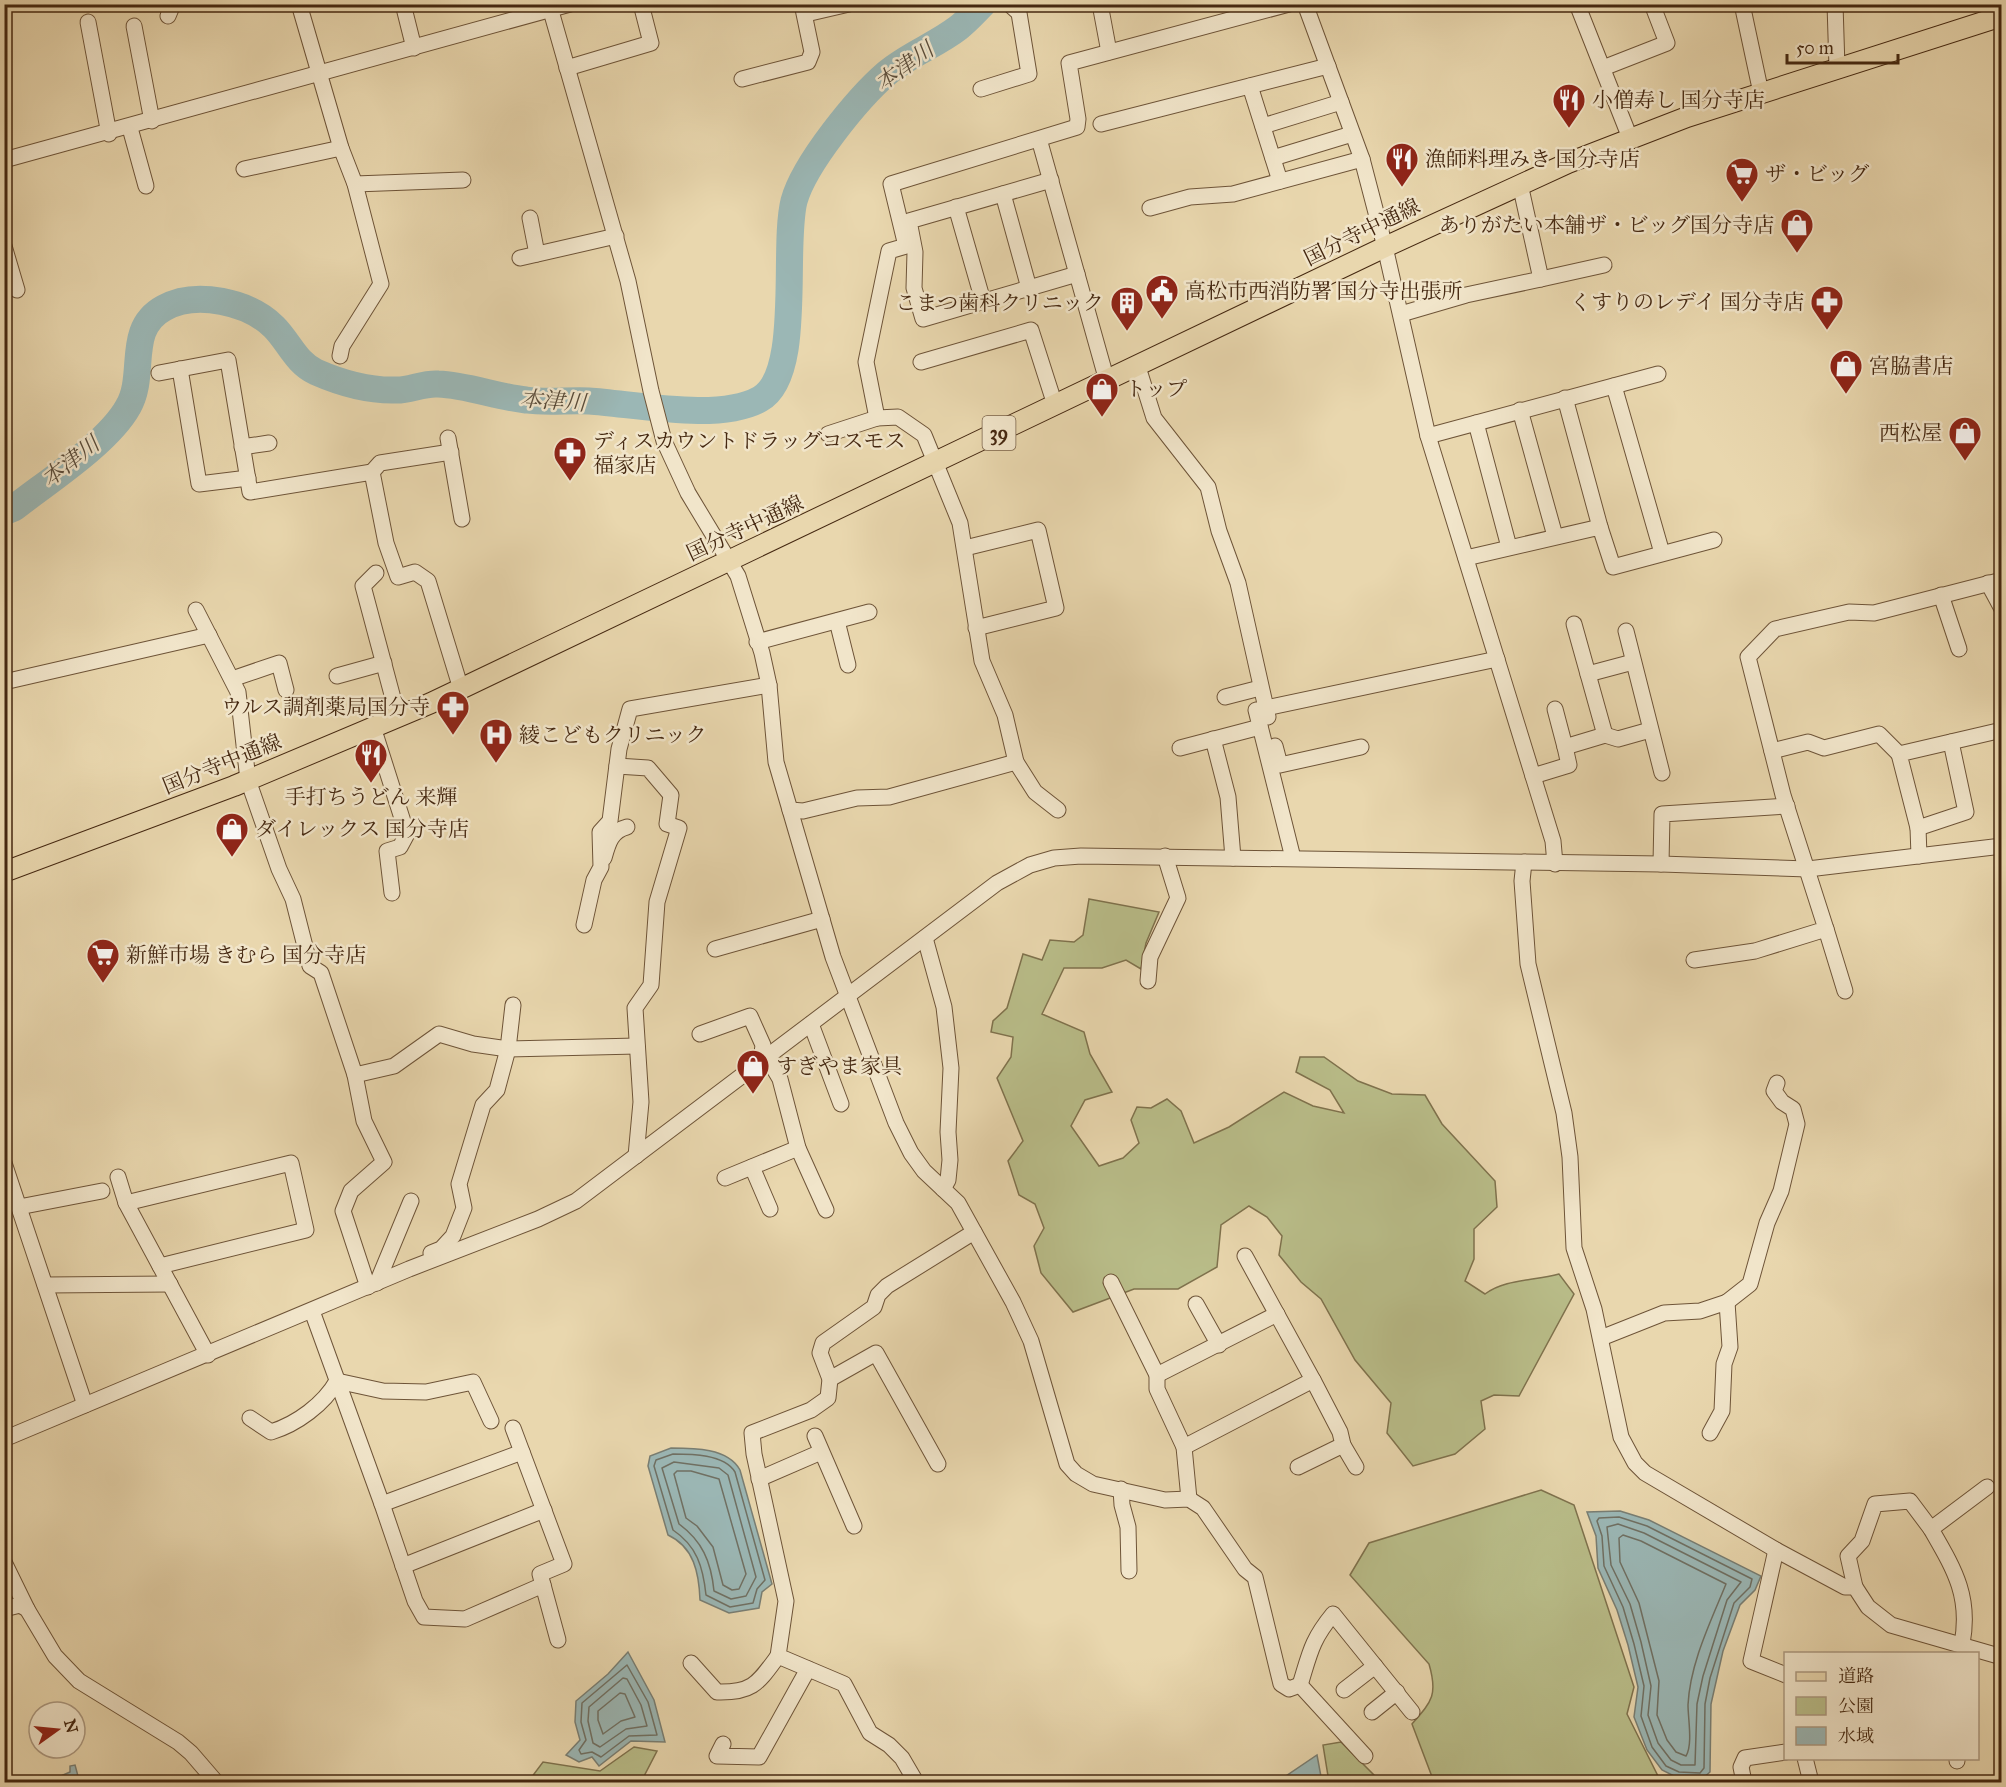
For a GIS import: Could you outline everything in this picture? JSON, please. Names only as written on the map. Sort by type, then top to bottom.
[{"type":"main road","name":"国分寺中通線","points":[[4,872],[248,780],[461,689],[1520,184],[1630,138],[1761,93],[2001,16]]},
{"type":"street","points":[[299,4],[341,148],[355,184],[381,284],[342,346],[340,356]]},
{"type":"street","points":[[403,4],[414,48]]},
{"type":"street","points":[[4,160],[109,134],[414,48],[549,7],[570,4]]},
{"type":"street","points":[[567,68],[651,44],[641,4]]},
{"type":"street","points":[[742,79],[808,62],[812,52],[804,9],[849,4]]},
{"type":"street","points":[[981,89],[1029,74],[1019,14],[1009,4]]},
{"type":"street","points":[[1100,4],[1109,52]]},
{"type":"street","points":[[877,418],[866,362],[890,251],[906,246],[891,184],[1077,127],[1078,119],[1069,63],[1289,4]]},
{"type":"street","points":[[1305,4],[1362,159],[1401,314],[1428,436],[1553,841],[1555,864]]},
{"type":"street","points":[[1577,4],[1630,138]]},
{"type":"street","points":[[1603,68],[1667,43],[1652,4]]},
{"type":"street","points":[[1742,4],[1761,93]]},
{"type":"street","points":[[1835,4],[1838,68]]},
{"type":"street","points":[[549,7],[616,236],[660,427],[687,493],[738,576],[769,685],[776,762],[822,919],[848,996],[896,1123],[911,1153],[924,1171],[958,1203],[1013,1302],[1031,1341],[1068,1464],[1076,1474],[1093,1484],[1165,1500],[1189,1499],[1203,1508],[1245,1569],[1255,1577],[1281,1684],[1289,1689],[1300,1685]]},
{"type":"street","points":[[88,22],[109,134]]},
{"type":"street","points":[[134,26],[152,121]]},
{"type":"street","points":[[1101,124],[1328,66]]},
{"type":"street","points":[[1250,86],[1280,181]]},
{"type":"street","points":[[1263,126],[1341,102]]},
{"type":"street","points":[[130,128],[146,186]]},
{"type":"street","points":[[1273,158],[1352,134]]},
{"type":"street","points":[[1041,146],[1107,381]]},
{"type":"street","points":[[244,169],[341,148]]},
{"type":"street","points":[[1150,208],[1190,197],[1233,194],[1362,159]]},
{"type":"street","points":[[355,184],[463,180]]},
{"type":"street","points":[[1051,180],[909,221],[915,252],[914,288],[922,319],[1077,274]]},
{"type":"street","points":[[1520,184],[1541,279]]},
{"type":"street","points":[[1003,194],[1029,288]]},
{"type":"street","points":[[956,207],[983,302]]},
{"type":"street","points":[[530,218],[537,254]]},
{"type":"street","points":[[520,258],[616,236]]},
{"type":"street","points":[[4,246],[17,290]]},
{"type":"street","points":[[1401,314],[1466,295],[1604,266]]},
{"type":"street","points":[[921,362],[1031,330],[1055,405]]},
{"type":"street","points":[[159,373],[228,360],[250,492],[372,472],[380,463],[449,445],[462,519]]},
{"type":"street","points":[[1138,367],[1154,418],[1208,487],[1219,531],[1238,583],[1260,688],[1280,765],[1361,747]]},
{"type":"street","points":[[180,369],[199,484],[248,478]]},
{"type":"street","points":[[1428,436],[1658,374]]},
{"type":"street","points":[[1614,386],[1662,553]]},
{"type":"street","points":[[1565,398],[1613,567],[1714,540]]},
{"type":"street","points":[[1520,410],[1555,536]]},
{"type":"street","points":[[828,434],[877,418],[898,417],[924,435],[934,465],[960,523],[982,661],[1005,715],[1016,762],[1035,792],[1058,810]]},
{"type":"street","points":[[1476,423],[1509,547]]},
{"type":"street","points":[[242,447],[269,443]]},
{"type":"street","points":[[372,472],[386,543],[398,577],[415,572],[428,581],[461,689]]},
{"type":"street","points":[[1466,558],[1600,527]]},
{"type":"street","points":[[965,548],[1038,530],[1056,608],[976,628]]},
{"type":"street","points":[[376,573],[363,586],[398,717]]},
{"type":"street","points":[[1845,991],[1787,806],[1748,657],[1775,628],[1849,612],[1874,614],[1995,581],[2001,609]]},
{"type":"street","points":[[1941,596],[1959,649]]},
{"type":"street","points":[[196,610],[238,692],[248,780],[279,868],[293,899],[310,966],[321,972],[355,1075],[364,1121],[384,1162],[351,1191],[343,1211],[372,1285]]},
{"type":"street","points":[[757,642],[870,612]]},
{"type":"street","points":[[837,621],[848,665]]},
{"type":"street","points":[[1574,624],[1605,735]]},
{"type":"street","points":[[1626,631],[1662,773]]},
{"type":"street","points":[[4,682],[209,635]]},
{"type":"street","points":[[1293,858],[1256,710],[1497,658]]},
{"type":"street","points":[[1588,674],[1633,662]]},
{"type":"street","points":[[232,679],[279,663],[286,690]]},
{"type":"street","points":[[337,676],[384,663]]},
{"type":"street","points":[[601,867],[600,832],[610,821],[617,766],[630,709],[769,685]]},
{"type":"street","points":[[1225,697],[1260,688]]},
{"type":"street","points":[[1533,776],[1569,765],[1555,709]]},
{"type":"street","points":[[374,727],[407,834],[400,847],[387,851],[392,893]]},
{"type":"street","points":[[1180,748],[1260,727]]},
{"type":"street","points":[[1565,747],[1605,735],[1618,739],[1650,730]]},
{"type":"street","points":[[1899,754],[2001,730]]},
{"type":"street","points":[[1772,751],[1808,742],[1824,748],[1879,734],[1899,754],[1918,828],[1919,856]]},
{"type":"street","points":[[1213,739],[1228,797],[1233,858]]},
{"type":"street","points":[[1918,828],[1966,812],[1951,742]]},
{"type":"street","points":[[790,810],[803,811],[857,798],[889,797],[1016,762]]},
{"type":"street","points":[[617,766],[648,768],[671,795],[668,824],[679,828],[657,902],[651,985],[635,1008],[641,1102],[636,1156]]},
{"type":"street","points":[[1661,864],[1662,814],[1787,806]]},
{"type":"street","points":[[584,925],[594,880],[601,867],[609,841],[618,830],[627,827]]},
{"type":"street","points":[[4,1439],[409,1269],[538,1220],[576,1201],[997,883],[1030,865],[1054,858],[1165,856],[1661,864],[1808,869],[2001,846]]},
{"type":"street","points":[[1148,981],[1150,957],[1178,898],[1165,856]]},
{"type":"street","points":[[1524,862],[1522,881],[1528,964],[1563,1113],[1570,1157],[1574,1248],[1601,1338],[1621,1437],[1635,1463],[1645,1473],[1776,1550],[1845,1587],[1855,1587]]},
{"type":"street","points":[[715,949],[822,919]]},
{"type":"street","points":[[1694,960],[1755,951],[1826,929]]},
{"type":"street","points":[[925,938],[944,1007],[951,1068],[948,1132],[950,1160],[948,1180],[943,1189]]},
{"type":"street","points":[[409,1269],[411,1261],[441,1249],[453,1236],[464,1208],[459,1184],[483,1105],[497,1090],[508,1049],[513,1005]]},
{"type":"street","points":[[700,1034],[750,1016],[763,1045],[764,1059],[780,1079],[798,1148],[826,1210]]},
{"type":"street","points":[[811,1024],[842,1104]]},
{"type":"street","points":[[355,1075],[394,1066],[439,1034],[473,1044],[508,1049],[637,1046]]},
{"type":"street","points":[[1601,1338],[1664,1313],[1700,1311],[1727,1302],[1750,1284],[1767,1223],[1782,1191],[1797,1124],[1793,1109],[1782,1102],[1774,1091],[1777,1083]]},
{"type":"street","points":[[725,1178],[798,1148]]},
{"type":"street","points":[[4,1163],[85,1405]]},
{"type":"street","points":[[126,1203],[291,1163],[306,1230],[160,1266]]},
{"type":"street","points":[[752,1167],[770,1209]]},
{"type":"street","points":[[118,1177],[126,1203],[208,1355]]},
{"type":"street","points":[[19,1207],[102,1191]]},
{"type":"street","points":[[372,1285],[411,1201]]},
{"type":"street","points":[[692,1663],[717,1692],[740,1693],[760,1680],[778,1656],[786,1601],[759,1479],[752,1433],[811,1410],[828,1398],[830,1379],[820,1353],[823,1343],[874,1307],[878,1295],[887,1286],[974,1232]]},
{"type":"street","points":[[1245,1256],[1313,1380],[1356,1467]]},
{"type":"street","points":[[1111,1282],[1157,1375],[1157,1389],[1184,1447],[1189,1499]]},
{"type":"street","points":[[45,1285],[170,1284]]},
{"type":"street","points":[[1710,1433],[1722,1411],[1724,1364],[1730,1347],[1727,1302]]},
{"type":"street","points":[[1196,1304],[1219,1345]]},
{"type":"street","points":[[312,1311],[415,1601],[424,1617],[465,1619],[543,1585]]},
{"type":"street","points":[[1157,1375],[1277,1314]]},
{"type":"street","points":[[830,1379],[876,1353],[938,1464]]},
{"type":"street","points":[[1184,1447],[1313,1380]]},
{"type":"street","points":[[250,1418],[271,1432],[289,1426],[330,1394],[338,1381]]},
{"type":"street","points":[[338,1381],[383,1391],[426,1392],[473,1382],[491,1421]]},
{"type":"street","points":[[513,1428],[564,1564],[540,1574],[558,1640]]},
{"type":"street","points":[[815,1436],[854,1526]]},
{"type":"street","points":[[1298,1467],[1344,1445]]},
{"type":"street","points":[[382,1504],[522,1452]]},
{"type":"street","points":[[759,1479],[821,1452]]},
{"type":"street","points":[[1931,1529],[1987,1487]]},
{"type":"street","points":[[1122,1489],[1122,1505],[1128,1527],[1129,1571]]},
{"type":"street","points":[[1956,1646],[1966,1624],[1963,1591],[1931,1529],[1910,1501],[1875,1504],[1862,1541],[1848,1556],[1855,1587],[1868,1607],[1880,1620],[1891,1625],[1956,1646],[2001,1657]]},
{"type":"street","points":[[403,1566],[544,1510]]},
{"type":"street","points":[[1776,1550],[1750,1661],[1784,1675]]},
{"type":"street","points":[[4,1562],[27,1609],[55,1656],[79,1682],[178,1742],[191,1753],[216,1782]]},
{"type":"street","points":[[4,1609],[20,1605],[27,1609]]},
{"type":"street","points":[[1300,1685],[1308,1653],[1317,1633],[1333,1614],[1412,1712]]},
{"type":"street","points":[[778,1656],[844,1684],[870,1733],[902,1758],[916,1782]]},
{"type":"street","points":[[1344,1690],[1375,1666]]},
{"type":"street","points":[[723,1744],[717,1756],[759,1757],[808,1669]]},
{"type":"street","points":[[1300,1685],[1365,1756]]},
{"type":"street","points":[[1372,1712],[1397,1692]]},
{"type":"street","points":[[1744,1782],[1741,1767],[1745,1758],[1784,1752]]},
{"type":"street","points":[[1805,1760],[1811,1782]]},
{"type":"green space","points":[[1089,899],[1159,912],[1146,943],[1141,969],[1126,960],[1102,968],[1064,968],[1042,1014],[1084,1032],[1090,1054],[1112,1092],[1085,1100],[1071,1126],[1099,1166],[1123,1158],[1139,1143],[1131,1120],[1137,1107],[1151,1108],[1167,1099],[1181,1111],[1194,1143],[1229,1127],[1284,1092],[1313,1106],[1344,1113],[1330,1090],[1296,1072],[1300,1057],[1324,1057],[1358,1081],[1392,1094],[1425,1095],[1442,1124],[1495,1181],[1497,1207],[1474,1229],[1474,1259],[1465,1281],[1485,1294],[1510,1283],[1559,1274],[1574,1294],[1519,1396],[1494,1395],[1481,1401],[1485,1429],[1455,1454],[1413,1466],[1387,1433],[1391,1403],[1355,1360],[1321,1299],[1301,1282],[1279,1255],[1282,1236],[1267,1217],[1249,1206],[1221,1225],[1217,1267],[1178,1289],[1134,1289],[1073,1312],[1041,1273],[1034,1246],[1044,1228],[1035,1204],[1019,1195],[1008,1161],[1023,1141],[997,1078],[1011,1057],[1013,1037],[991,1032],[993,1021],[1007,1008],[1023,954],[1042,960],[1050,940],[1074,942],[1083,935]]},
{"type":"green space","points":[[1541,1490],[1574,1505],[1634,1687],[1627,1714],[1661,1782],[1434,1782],[1412,1724],[1429,1703],[1433,1691],[1429,1664],[1350,1575],[1369,1543]]},
{"type":"green space","points":[[1341,1742],[1381,1782],[1329,1782],[1323,1745]]},
{"type":"green space","points":[[634,1747],[657,1751],[641,1782],[528,1782],[543,1762],[600,1771]]},
{"type":"water","points":[[671,1448],[700,1449],[719,1453],[735,1463],[740,1470],[772,1584],[762,1592],[759,1608],[729,1613],[700,1600],[693,1562],[684,1546],[668,1535],[648,1466],[650,1456]]},
{"type":"water","points":[[1620,1511],[1649,1520],[1761,1576],[1755,1590],[1740,1605],[1723,1651],[1711,1704],[1710,1772],[1702,1779],[1678,1778],[1662,1770],[1647,1750],[1634,1717],[1638,1687],[1617,1610],[1598,1568],[1596,1536],[1587,1512]]},
{"type":"water","points":[[628,1652],[654,1700],[665,1742],[631,1741],[599,1766],[592,1757],[579,1762],[566,1755],[580,1740],[575,1722],[576,1701],[608,1674]]},
{"type":"water","points":[[1317,1755],[1322,1782],[1277,1782]]},
{"type":"water","points":[[75,1765],[78,1776],[73,1782],[47,1782],[70,1772],[70,1766]]},
{"type":"waterway","name":"本津川","points":[[4,512],[14,508],[76,461],[119,421],[133,394],[140,340],[145,328],[152,317],[164,308],[191,300],[222,301],[251,311],[274,327],[298,358],[309,368],[335,380],[366,388],[397,390],[438,384],[460,386],[534,401],[589,401],[700,411],[743,406],[760,399],[773,386],[782,365],[789,309],[791,222],[794,201],[809,169],[833,132],[875,84],[895,67],[958,28],[983,4]]},
{"type":"place","name":"小僧寿し 国分寺店","points":[[1569,129]]},
{"type":"place","name":"漁師料理みき 国分寺店","points":[[1402,188]]},
{"type":"place","name":"ザ・ビッグ","points":[[1742,203]]},
{"type":"place","name":"ありがたい本舗ザ・ビッグ国分寺店","points":[[1797,254]]},
{"type":"place","name":"高松市西消防署 国分寺出張所","points":[[1162,320]]},
{"type":"place","name":"くすりのレデイ 国分寺店","points":[[1827,331]]},
{"type":"place","name":"こまつ歯科クリニック","points":[[1127,332]]},
{"type":"place","name":"宮脇書店","points":[[1846,395]]},
{"type":"place","name":"トップ","points":[[1102,418]]},
{"type":"place","name":"西松屋","points":[[1965,462]]},
{"type":"place","name":"ディスカウントドラッグコスモス 福家店","points":[[570,482]]},
{"type":"place","name":"ウルス調剤薬局国分寺","points":[[453,736]]},
{"type":"place","name":"綾こどもクリニック","points":[[496,764]]},
{"type":"place","name":"手打ちうどん 来輝","points":[[371,784]]},
{"type":"place","name":"ダイレックス 国分寺店","points":[[232,858]]},
{"type":"place","name":"新鮮市場 きむら 国分寺店","points":[[103,984]]},
{"type":"place","name":"すぎやま家具","points":[[753,1095]]}]
